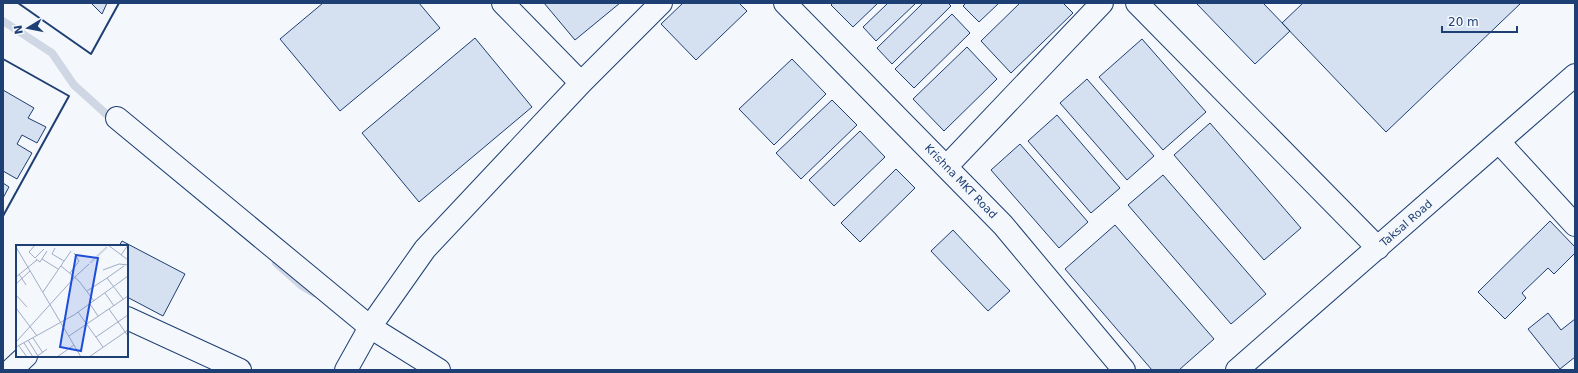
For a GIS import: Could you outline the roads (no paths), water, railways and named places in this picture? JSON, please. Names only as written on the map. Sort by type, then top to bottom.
[{"type":"street","points":[[503,3],[581,83]]},
{"type":"street","points":[[346,370],[370,327],[425,249],[581,83],[661,3]]},
{"type":"street","name":"Krishna MKT Road","points":[[785,3],[947,166],[1003,225],[1124,370]]},
{"type":"street","points":[[947,166],[1102,3]]},
{"type":"street","points":[[1137,3],[1378,248]]},
{"type":"street","name":"Taksal Road","points":[[1237,370],[1575,75]]},
{"type":"street","points":[[117,118],[370,327],[439,370]]},
{"type":"street","points":[[1499,142],[1575,225]]},
{"type":"street","points":[[128,318],[240,370]]},
{"type":"street","points":[[11,370],[25,357]]},
{"type":"waterway","points":[[3,21],[52,53],[74,85],[115,122]]},
{"type":"waterway","points":[[276,263],[302,286],[314,293]]}]
